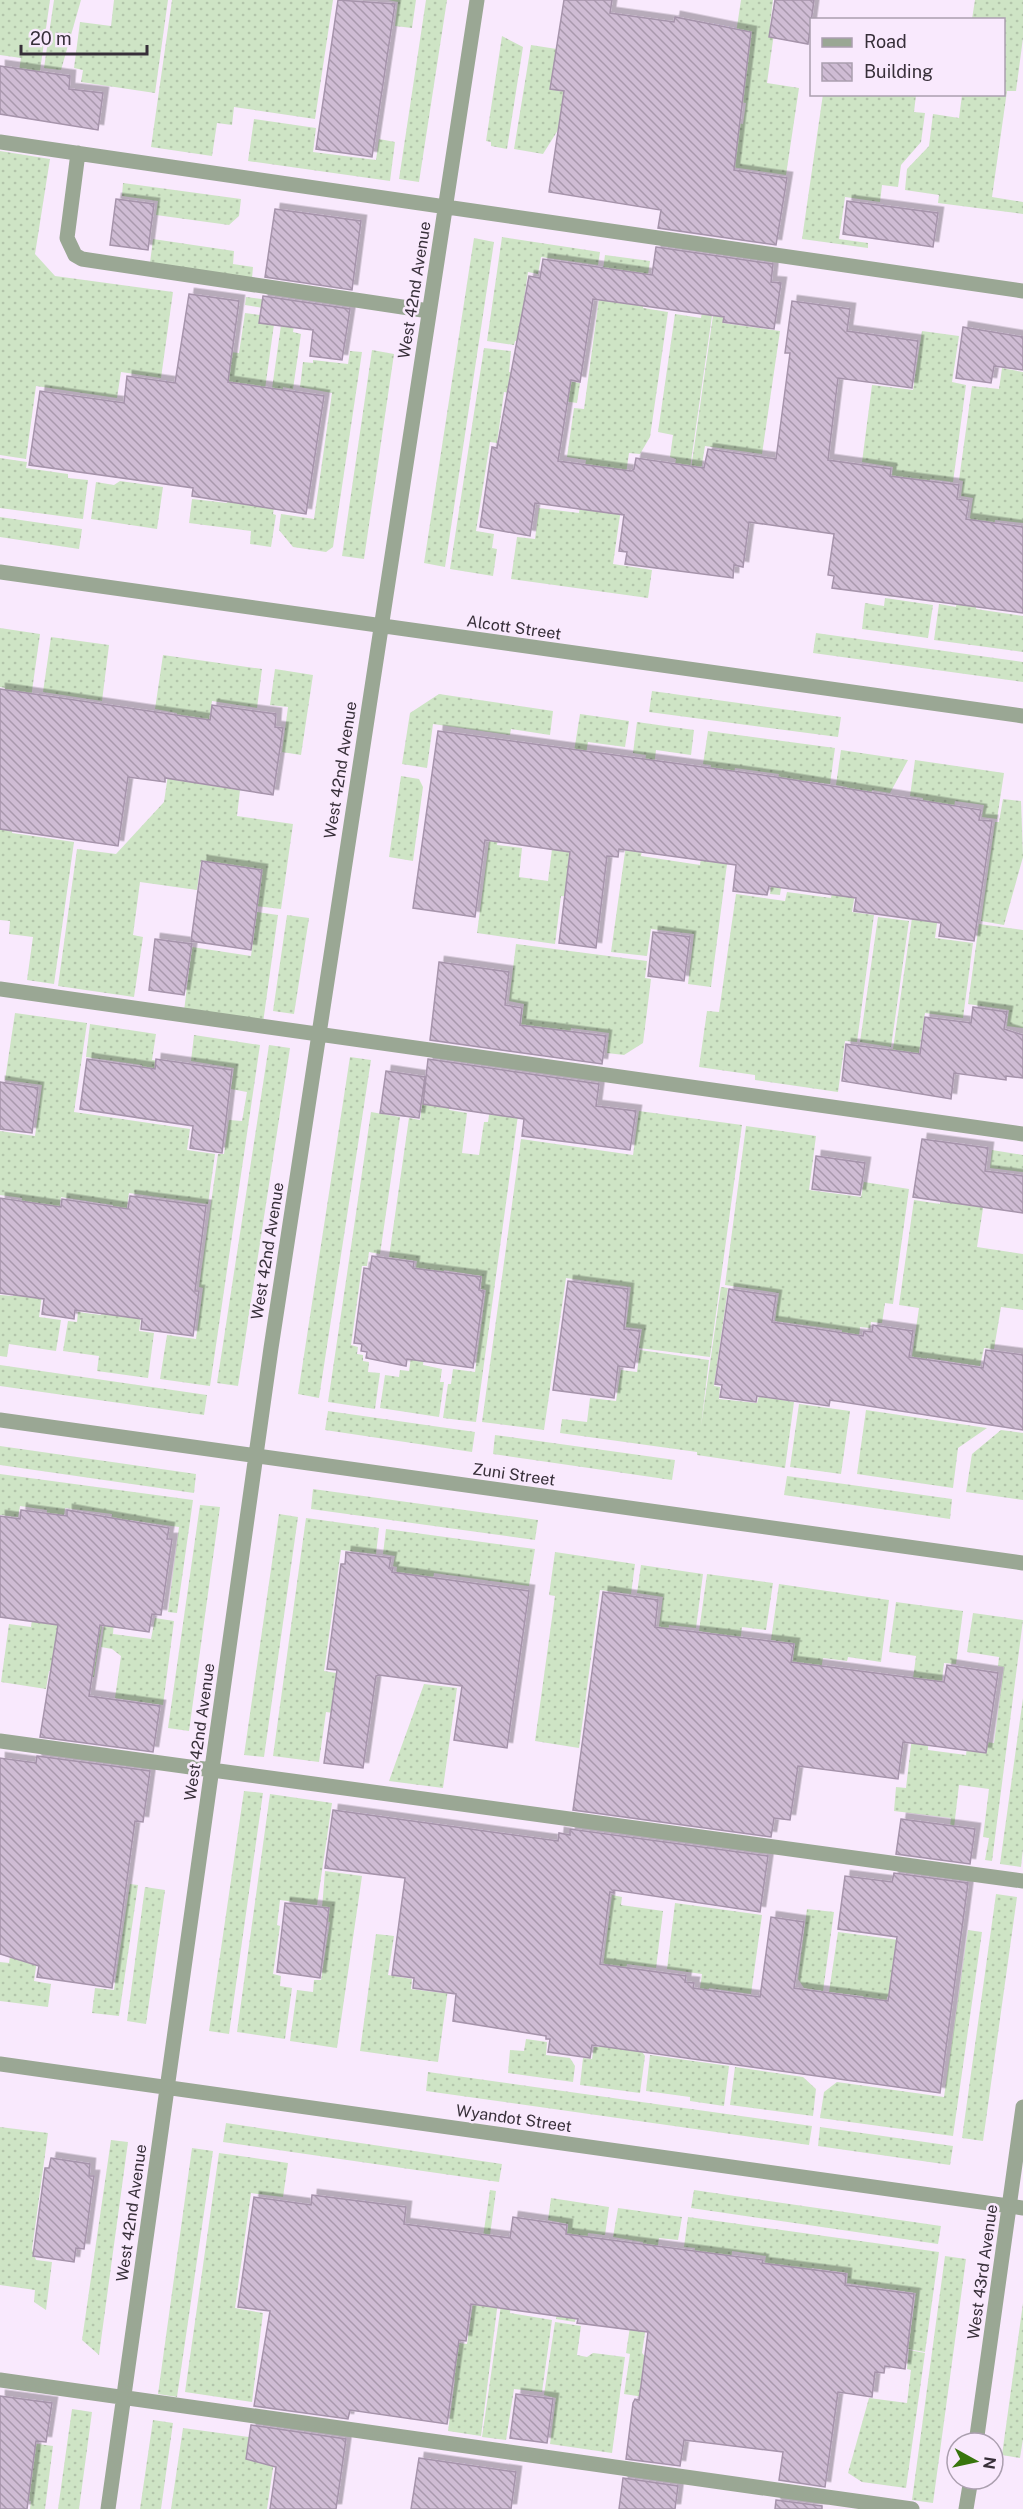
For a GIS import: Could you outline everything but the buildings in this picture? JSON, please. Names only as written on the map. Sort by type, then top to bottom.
[{"type":"street","name":"West 42nd Avenue","points":[[108,2509],[256,1456],[318,1034],[477,0]]},
{"type":"street","points":[[0,142],[1023,291]]},
{"type":"street","points":[[78,153],[67,238],[75,255],[82,259],[429,311]]},
{"type":"street","name":"Alcott Street","points":[[0,572],[1023,716]]},
{"type":"street","points":[[0,989],[1023,1134]]},
{"type":"street","name":"Zuni Street","points":[[0,1420],[1023,1563]]},
{"type":"street","points":[[0,1741],[1023,1881]]},
{"type":"street","name":"Wyandot Street","points":[[0,2064],[1016,2207]]},
{"type":"street","name":"West 43rd Avenue","points":[[978,2431],[1016,2207],[1023,2107]]},
{"type":"street","points":[[0,2380],[912,2509]]},
{"type":"street","points":[[966,2509],[969,2491]]},
{"type":"green space","points":[[0,0],[50,0],[34,113],[13,110],[21,58],[0,55]]},
{"type":"green space","points":[[54,0],[81,0],[61,70],[44,68]]},
{"type":"green space","points":[[114,0],[168,0],[155,93],[81,82],[83,70],[74,68],[80,22],[111,26]]},
{"type":"green space","points":[[172,0],[333,0],[315,119],[234,107],[232,125],[217,123],[212,156],[151,147]]},
{"type":"green space","points":[[388,0],[416,0],[412,28],[395,26],[398,2]]},
{"type":"green space","points":[[426,0],[447,0],[419,182],[399,179]]},
{"type":"green space","points":[[741,0],[773,0],[770,25],[775,26],[767,83],[799,88],[786,175],[718,165],[724,121],[743,124],[746,103],[726,100]]},
{"type":"green space","points":[[975,0],[1023,0],[1023,38],[1016,91],[1007,91],[992,197],[1023,202],[1023,214],[938,203],[939,195],[905,190],[907,169],[929,146],[933,114],[959,118],[962,96],[1005,96],[1005,18],[972,18]]},
{"type":"green space","points":[[502,36],[523,47],[507,149],[491,146],[491,142],[486,141]]},
{"type":"green space","points":[[531,45],[608,57],[564,131],[558,130],[543,154],[514,149]]},
{"type":"green space","points":[[823,96],[916,96],[914,112],[925,113],[921,142],[901,165],[898,187],[882,185],[880,202],[845,197],[839,239],[868,243],[868,248],[802,239]]},
{"type":"green space","points":[[254,119],[316,128],[313,152],[376,160],[379,139],[395,142],[390,181],[248,161]]},
{"type":"green space","points":[[0,151],[50,159],[35,254],[55,276],[173,292],[161,378],[121,372],[117,398],[36,386],[26,459],[0,455]]},
{"type":"green space","points":[[123,183],[241,199],[239,216],[229,225],[156,215],[158,201],[122,196]]},
{"type":"green space","points":[[502,237],[600,252],[598,265],[541,257],[538,274],[528,272],[524,300],[532,302],[526,343],[515,341],[514,345],[487,341]]},
{"type":"green space","points":[[474,238],[494,242],[445,567],[424,563]]},
{"type":"green space","points":[[153,239],[234,251],[233,264],[253,267],[252,278],[150,263]]},
{"type":"green space","points":[[605,255],[650,261],[643,308],[668,312],[650,437],[640,454],[629,453],[613,564],[652,570],[648,598],[511,579],[517,537],[535,539],[539,508],[579,513],[586,460],[567,457],[574,408],[584,409]]},
{"type":"green space","points":[[708,272],[718,274],[689,475],[674,473],[676,459],[670,457],[673,435],[658,432],[675,314],[701,318]]},
{"type":"green space","points":[[719,274],[729,276],[723,323],[780,331],[762,454],[705,446],[701,470],[691,469]]},
{"type":"green space","points":[[246,297],[297,304],[293,332],[301,334],[293,389],[283,387],[279,412],[266,431],[283,311],[245,305]]},
{"type":"green space","points":[[245,313],[275,317],[265,389],[226,383],[230,352],[239,353]]},
{"type":"green space","points":[[922,331],[959,336],[952,382],[966,385],[953,482],[930,479],[928,493],[913,491],[899,597],[887,596],[899,504],[889,502],[893,467],[862,462],[872,385],[913,390]]},
{"type":"green space","points":[[484,348],[511,351],[509,372],[580,383],[577,403],[504,392],[497,443],[490,442],[476,531],[494,534],[492,548],[497,549],[493,576],[450,569]]},
{"type":"green space","points":[[372,350],[394,354],[364,559],[342,556]]},
{"type":"green space","points":[[350,351],[362,352],[333,547],[326,552],[293,547],[279,530],[281,514],[314,519],[332,393],[300,387],[303,362],[313,363],[313,360],[348,364]]},
{"type":"green space","points":[[1002,368],[1023,372],[1023,523],[995,520],[993,534],[965,550],[973,498],[961,496],[963,481],[959,480],[972,386],[999,389]]},
{"type":"green space","points":[[0,458],[27,462],[26,468],[68,474],[68,478],[88,480],[83,519],[0,508]]},
{"type":"green space","points":[[120,481],[163,487],[157,529],[91,519],[96,482],[114,485]]},
{"type":"green space","points":[[229,494],[275,500],[273,514],[276,515],[271,547],[250,544],[251,531],[189,523],[192,499],[227,503]]},
{"type":"green space","points":[[0,517],[82,529],[79,549],[0,537]]},
{"type":"green space","points":[[978,588],[976,609],[1023,616],[1023,652],[934,640],[939,604],[956,607],[958,590]]},
{"type":"green space","points":[[885,598],[933,605],[928,638],[862,629],[865,603],[884,606]]},
{"type":"green space","points":[[0,628],[40,634],[12,833],[74,842],[54,984],[27,980],[33,937],[9,934],[10,921],[0,920],[0,769],[5,688],[0,687]]},
{"type":"green space","points":[[816,633],[1023,662],[1023,682],[813,653]]},
{"type":"green space","points":[[51,637],[109,645],[102,701],[43,692]]},
{"type":"green space","points":[[163,655],[262,669],[257,708],[212,701],[206,740],[219,742],[213,786],[240,790],[237,816],[293,824],[281,909],[256,906],[261,870],[201,861],[197,890],[140,882],[133,935],[143,937],[134,997],[58,986],[77,849],[116,854],[164,802],[177,713],[155,709]]},
{"type":"green space","points":[[275,669],[313,675],[301,755],[282,752],[288,707],[270,705]]},
{"type":"green space","points":[[652,691],[841,717],[838,737],[649,712]]},
{"type":"green space","points":[[439,694],[553,711],[550,735],[511,729],[510,735],[433,724],[427,768],[402,764],[410,713]]},
{"type":"green space","points":[[580,714],[629,721],[625,747],[588,742],[585,759],[573,758]]},
{"type":"green space","points":[[637,722],[694,730],[691,755],[656,750],[653,773],[644,771],[646,755],[633,753]]},
{"type":"green space","points":[[708,731],[835,748],[830,784],[808,781],[794,798],[780,895],[770,894],[785,787],[777,786],[779,774],[735,768],[733,778],[710,775],[711,765],[703,764]]},
{"type":"green space","points":[[841,750],[908,760],[890,793],[872,790],[871,798],[845,800],[847,787],[836,785]]},
{"type":"green space","points":[[501,752],[510,754],[497,845],[522,848],[519,877],[548,881],[553,841],[573,763],[601,900],[561,896],[555,944],[477,933]]},
{"type":"green space","points":[[915,760],[1004,773],[997,819],[982,817],[984,805],[955,801],[953,812],[922,807],[923,798],[910,796]]},
{"type":"green space","points":[[401,776],[419,779],[423,787],[413,861],[389,857]]},
{"type":"green space","points":[[654,776],[641,856],[700,865],[712,781],[716,862],[727,864],[711,987],[688,984],[694,934],[651,929],[647,956],[611,952],[626,845]]},
{"type":"green space","points":[[1003,799],[1021,801],[1023,857],[1004,925],[981,921],[995,822],[999,822]]},
{"type":"green space","points":[[836,865],[855,893],[852,912],[874,915],[857,1042],[845,1041],[838,1092],[755,1080],[755,1075],[699,1067],[707,1011],[719,1012],[736,894],[785,901],[787,892],[831,898]]},
{"type":"green space","points":[[941,894],[935,938],[973,943],[963,1018],[925,1013],[913,1092],[884,1088],[890,1049],[893,1049],[912,918]]},
{"type":"green space","points":[[257,912],[278,915],[263,1023],[184,1011],[192,947],[251,956]]},
{"type":"green space","points":[[287,915],[309,918],[294,1014],[273,1011]]},
{"type":"green space","points":[[878,917],[909,921],[891,1047],[860,1042]]},
{"type":"green space","points":[[979,924],[1023,930],[1023,1028],[1007,1026],[1009,1010],[968,1004]]},
{"type":"green space","points":[[516,944],[647,961],[645,978],[651,979],[643,1043],[624,1055],[607,1053],[609,1033],[571,1028],[568,1048],[519,1041],[524,1004],[509,1001]]},
{"type":"green space","points":[[15,1013],[87,1023],[74,1112],[190,1129],[187,1150],[215,1154],[208,1204],[129,1193],[125,1220],[109,1228],[113,1205],[61,1197],[57,1223],[18,1228],[22,1198],[0,1195],[0,1131],[35,1136],[42,1085],[5,1080]]},
{"type":"green space","points":[[90,1024],[156,1034],[152,1060],[171,1062],[162,1122],[135,1118],[142,1065],[86,1057]]},
{"type":"green space","points":[[194,1035],[260,1045],[210,1386],[160,1379],[167,1335],[196,1339],[203,1288],[199,1287],[218,1154],[224,1154],[229,1120],[242,1121],[247,1092],[231,1089],[234,1068],[191,1061]]},
{"type":"green space","points":[[269,1045],[290,1048],[238,1386],[217,1383]]},
{"type":"green space","points":[[350,1057],[371,1060],[319,1398],[298,1394]]},
{"type":"green space","points":[[427,1070],[454,1074],[449,1110],[467,1113],[462,1153],[479,1155],[484,1122],[488,1122],[494,1082],[522,1086],[476,1422],[443,1418],[448,1384],[451,1384],[453,1369],[475,1372],[486,1290],[481,1289],[482,1276],[444,1270],[442,1282],[434,1281],[423,1365],[442,1369],[440,1382],[444,1382],[439,1417],[380,1408],[385,1375],[399,1377],[400,1370],[409,1371],[423,1276],[415,1275],[417,1261],[389,1257],[409,1118],[420,1120]]},
{"type":"green space","points":[[639,1111],[742,1125],[710,1357],[639,1348],[642,1329],[626,1327],[631,1287],[566,1278],[544,1430],[482,1422],[521,1139],[633,1155]]},
{"type":"green space","points":[[371,1112],[400,1117],[380,1254],[369,1252],[367,1266],[362,1266],[351,1345],[358,1347],[357,1354],[363,1355],[363,1361],[369,1362],[368,1372],[380,1373],[375,1409],[328,1402]]},
{"type":"green space","points":[[746,1126],[816,1136],[809,1190],[861,1197],[864,1182],[909,1189],[893,1304],[885,1303],[882,1323],[871,1322],[870,1328],[860,1327],[851,1402],[833,1400],[842,1330],[775,1321],[779,1293],[725,1285]]},
{"type":"green space","points":[[992,1150],[1023,1155],[1023,1172],[990,1168]]},
{"type":"green space","points":[[945,1170],[988,1176],[977,1247],[1023,1254],[1023,1310],[1001,1307],[994,1349],[984,1348],[980,1366],[927,1358],[919,1412],[904,1410],[919,1308],[899,1305],[914,1200],[940,1204]]},
{"type":"green space","points":[[22,1232],[50,1235],[39,1317],[61,1320],[56,1351],[9,1344],[7,1357],[0,1356],[0,1295],[13,1296]]},
{"type":"green space","points":[[105,1286],[141,1316],[139,1331],[154,1333],[148,1378],[97,1371],[99,1356],[63,1351],[68,1321],[77,1322],[78,1312],[101,1315]]},
{"type":"green space","points":[[721,1287],[728,1288],[714,1386],[720,1387],[719,1399],[757,1403],[780,1324],[770,1398],[794,1402],[785,1468],[697,1455],[697,1452],[560,1433],[562,1419],[587,1422],[590,1398],[616,1401],[621,1370],[637,1372],[640,1350],[709,1360],[701,1426]]},
{"type":"green space","points":[[0,1365],[207,1395],[204,1415],[0,1386]]},
{"type":"green space","points":[[799,1404],[850,1411],[841,1474],[790,1467]]},
{"type":"green space","points":[[866,1410],[987,1428],[958,1448],[953,1488],[857,1474]]},
{"type":"green space","points":[[328,1411],[475,1432],[472,1452],[325,1430]]},
{"type":"green space","points":[[1001,1430],[1023,1433],[1023,1500],[966,1492],[972,1454]]},
{"type":"green space","points":[[495,1435],[675,1460],[672,1480],[493,1454]]},
{"type":"green space","points":[[0,1446],[196,1474],[194,1493],[0,1465]]},
{"type":"green space","points":[[0,1474],[193,1500],[177,1613],[168,1612],[179,1527],[130,1520],[128,1532],[111,1529],[112,1514],[65,1508],[63,1522],[46,1522],[47,1510],[20,1506],[18,1517],[0,1515]]},
{"type":"green space","points":[[787,1476],[952,1499],[950,1519],[784,1495]]},
{"type":"green space","points":[[313,1489],[538,1520],[535,1540],[311,1509]]},
{"type":"green space","points":[[200,1505],[220,1507],[189,1731],[168,1728]]},
{"type":"green space","points":[[279,1514],[298,1517],[264,1757],[244,1755]]},
{"type":"green space","points":[[306,1518],[379,1528],[376,1554],[341,1550],[324,1671],[373,1679],[368,1718],[326,1712],[319,1762],[273,1756]]},
{"type":"green space","points":[[386,1529],[535,1549],[529,1586],[434,1573],[431,1590],[393,1601],[397,1567],[393,1566],[395,1556],[383,1554]]},
{"type":"green space","points":[[555,1552],[635,1564],[631,1594],[600,1590],[579,1748],[535,1741],[555,1596],[549,1595]]},
{"type":"green space","points":[[641,1565],[703,1574],[696,1628],[669,1625],[658,1703],[642,1747],[663,1597],[637,1593]]},
{"type":"green space","points":[[707,1574],[773,1583],[766,1630],[742,1627],[732,1705],[714,1703],[724,1635],[699,1631]]},
{"type":"green space","points":[[779,1584],[889,1600],[881,1662],[848,1657],[847,1661],[823,1658],[821,1669],[792,1665],[795,1644],[771,1640]]},
{"type":"green space","points":[[896,1602],[963,1611],[956,1664],[944,1663],[940,1697],[907,1724],[916,1656],[889,1652]]},
{"type":"green space","points":[[34,1604],[102,1625],[94,1677],[49,1671],[46,1689],[1,1682],[9,1624],[31,1627]]},
{"type":"green space","points":[[973,1613],[1023,1620],[992,1861],[985,1860],[989,1838],[983,1837],[989,1789],[959,1785],[951,1853],[947,1852],[951,1818],[894,1811],[896,1787],[906,1788],[913,1728],[929,1731],[928,1750],[966,1755],[968,1740],[994,1743],[1004,1667],[998,1666],[999,1657],[967,1652]]},
{"type":"green space","points":[[155,1618],[174,1621],[163,1705],[115,1698],[121,1656],[112,1649],[101,1647],[105,1619],[114,1620],[113,1634],[151,1639]]},
{"type":"green space","points":[[424,1684],[457,1688],[443,1788],[389,1781]]},
{"type":"green space","points":[[1023,1698],[1023,1849],[1021,1867],[1000,1864]]},
{"type":"green space","points":[[244,1791],[263,1793],[229,2034],[209,2031]]},
{"type":"green space","points":[[270,1794],[332,1803],[317,1905],[280,1900],[277,1925],[280,1926],[273,1974],[281,1976],[280,1986],[292,1988],[285,2039],[237,2032]]},
{"type":"green space","points":[[325,1871],[362,1876],[337,2048],[290,2041],[297,1990],[313,1992],[314,1980],[321,1980],[330,1922],[321,1921]]},
{"type":"green space","points":[[130,1884],[138,1885],[119,2016],[92,2013],[95,1988],[114,1990]]},
{"type":"green space","points":[[145,1887],[165,1890],[146,2024],[127,2021]]},
{"type":"green space","points":[[996,1894],[1017,1897],[983,2141],[962,2138]]},
{"type":"green space","points":[[612,1895],[622,1897],[621,1905],[663,1911],[656,1968],[627,1964],[626,1970],[603,1967]]},
{"type":"green space","points":[[675,1903],[762,1915],[751,1994],[709,1988],[700,2053],[691,2052],[702,1974],[667,1969]]},
{"type":"green space","points":[[807,1909],[834,1912],[823,1991],[804,1988],[798,1979]]},
{"type":"green space","points":[[14,1927],[40,1939],[34,1981],[51,1984],[48,2007],[0,2001],[0,1962],[9,1963]]},
{"type":"green space","points":[[968,1930],[982,1932],[953,2136],[820,2118],[824,2092],[837,2082],[944,2097]]},
{"type":"green space","points":[[838,1932],[914,1942],[951,2005],[887,1997],[875,2084],[852,2081],[863,1996],[829,1992]]},
{"type":"green space","points":[[376,1934],[394,1936],[388,1975],[412,1979],[411,1989],[443,1993],[447,1967],[451,1967],[438,2062],[360,2051]]},
{"type":"green space","points":[[610,1971],[640,2049],[645,2056],[640,2093],[580,2085],[583,2058],[592,2059],[594,2047],[599,2047]]},
{"type":"green space","points":[[526,2039],[547,2042],[546,2055],[570,2058],[575,2066],[573,2082],[508,2073],[510,2050],[524,2051]]},
{"type":"green space","points":[[650,2055],[729,2066],[724,2106],[690,2101],[690,2097],[646,2091]]},
{"type":"green space","points":[[735,2067],[803,2077],[816,2089],[813,2116],[730,2105]]},
{"type":"green space","points":[[428,2072],[812,2126],[809,2145],[426,2091]]},
{"type":"green space","points":[[226,2123],[502,2164],[499,2182],[223,2142]]},
{"type":"green space","points":[[0,2127],[48,2133],[32,2249],[36,2260],[52,2262],[46,2310],[34,2302],[35,2290],[0,2285]]},
{"type":"green space","points":[[820,2127],[953,2146],[950,2165],[818,2146]]},
{"type":"green space","points":[[111,2140],[128,2142],[99,2355],[82,2340]]},
{"type":"green space","points":[[192,2148],[213,2151],[177,2397],[158,2394]]},
{"type":"green space","points":[[219,2153],[288,2163],[283,2197],[251,2193],[235,2308],[263,2313],[252,2402],[185,2392]]},
{"type":"green space","points":[[490,2190],[496,2191],[490,2235],[506,2238],[481,2436],[448,2431],[455,2380],[445,2378],[450,2342],[467,2344]]},
{"type":"green space","points":[[694,2190],[941,2226],[938,2244],[691,2208]]},
{"type":"green space","points":[[551,2198],[609,2207],[605,2235],[588,2233],[575,2322],[556,2319],[568,2224],[548,2220]]},
{"type":"green space","points":[[618,2208],[682,2217],[678,2240],[659,2238],[642,2353],[661,2373],[657,2399],[624,2394],[630,2354],[626,2353],[643,2242],[613,2237]]},
{"type":"green space","points":[[688,2217],[939,2252],[925,2352],[908,2349],[916,2293],[847,2283],[848,2273],[812,2268],[810,2281],[764,2269],[766,2256],[732,2251],[728,2288],[694,2261],[695,2248],[684,2247]]},
{"type":"green space","points":[[945,2256],[966,2259],[933,2503],[912,2500]]},
{"type":"green space","points":[[502,2298],[511,2299],[510,2313],[552,2320],[542,2392],[514,2389],[506,2440],[482,2437]]},
{"type":"green space","points":[[1023,2303],[1023,2439],[1020,2458],[1005,2456],[1005,2433]]},
{"type":"green space","points":[[555,2322],[581,2326],[577,2355],[587,2357],[593,2353],[625,2357],[612,2453],[550,2444],[556,2398],[544,2395]]},
{"type":"green space","points":[[909,2350],[925,2353],[906,2488],[862,2482],[848,2473],[869,2398],[907,2403],[911,2370],[907,2369]]},
{"type":"green space","points":[[72,2409],[92,2412],[79,2509],[58,2509]]},
{"type":"green space","points":[[153,2420],[173,2423],[161,2509],[140,2509]]},
{"type":"green space","points":[[183,2428],[277,2441],[267,2509],[171,2509]]},
{"type":"green space","points":[[0,2439],[53,2446],[45,2509],[30,2509],[31,2501],[0,2497]]}]
